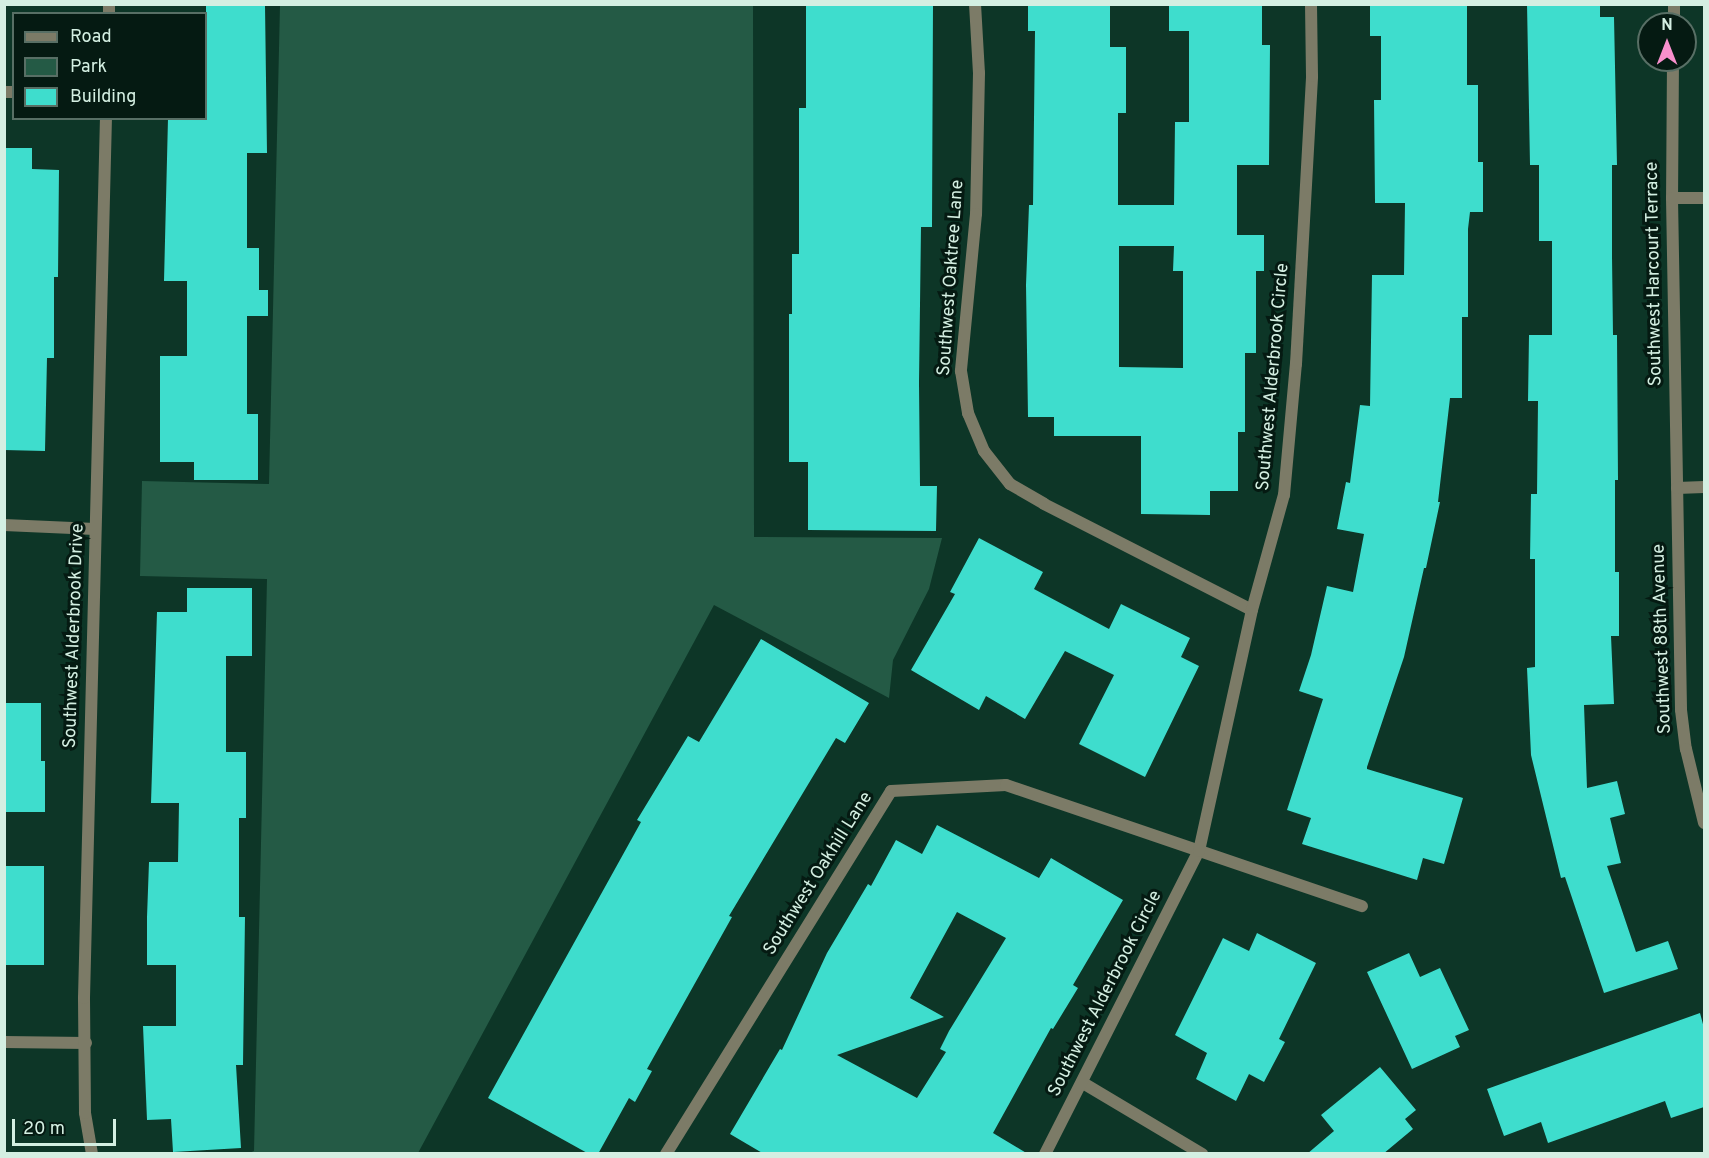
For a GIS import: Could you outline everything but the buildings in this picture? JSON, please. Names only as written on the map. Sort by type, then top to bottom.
[{"type":"street","name":"Southwest Oaktree Lane","points":[[975,4],[979,73],[976,214],[961,371],[968,413],[984,451],[1010,484],[1018,489],[1252,610]]},
{"type":"street","name":"Southwest Alderbrook Circle","points":[[1045,1154],[1199,851],[1252,610],[1285,483],[1296,364],[1312,88],[1311,4]]},
{"type":"street","name":"Southwest Harcourt Terrace","points":[[1673,72],[1672,198],[1677,488]]},
{"type":"street","name":"Southwest Alderbrook Drive","points":[[92,1154],[85,1113],[84,998],[106,120]]},
{"type":"street","points":[[1672,198],[1704,198]]},
{"type":"street","points":[[1677,488],[1704,487]]},
{"type":"street","name":"Southwest 88th Avenue","points":[[1677,488],[1682,710],[1686,749],[1704,823]]},
{"type":"street","points":[[4,525],[95,529]]},
{"type":"street","name":"Southwest Oakhill Lane","points":[[666,1154],[891,791],[1006,784],[1199,851]]},
{"type":"street","points":[[1199,851],[1362,906]]},
{"type":"street","points":[[4,1042],[86,1043]]},
{"type":"street","points":[[1083,1083],[1202,1154]]},
{"type":"green space","points":[[280,5],[753,5],[754,537],[942,538],[929,589],[893,660],[889,698],[714,605],[418,1153],[249,1153],[254,1151],[267,579],[140,576],[142,481],[269,484]]}]
